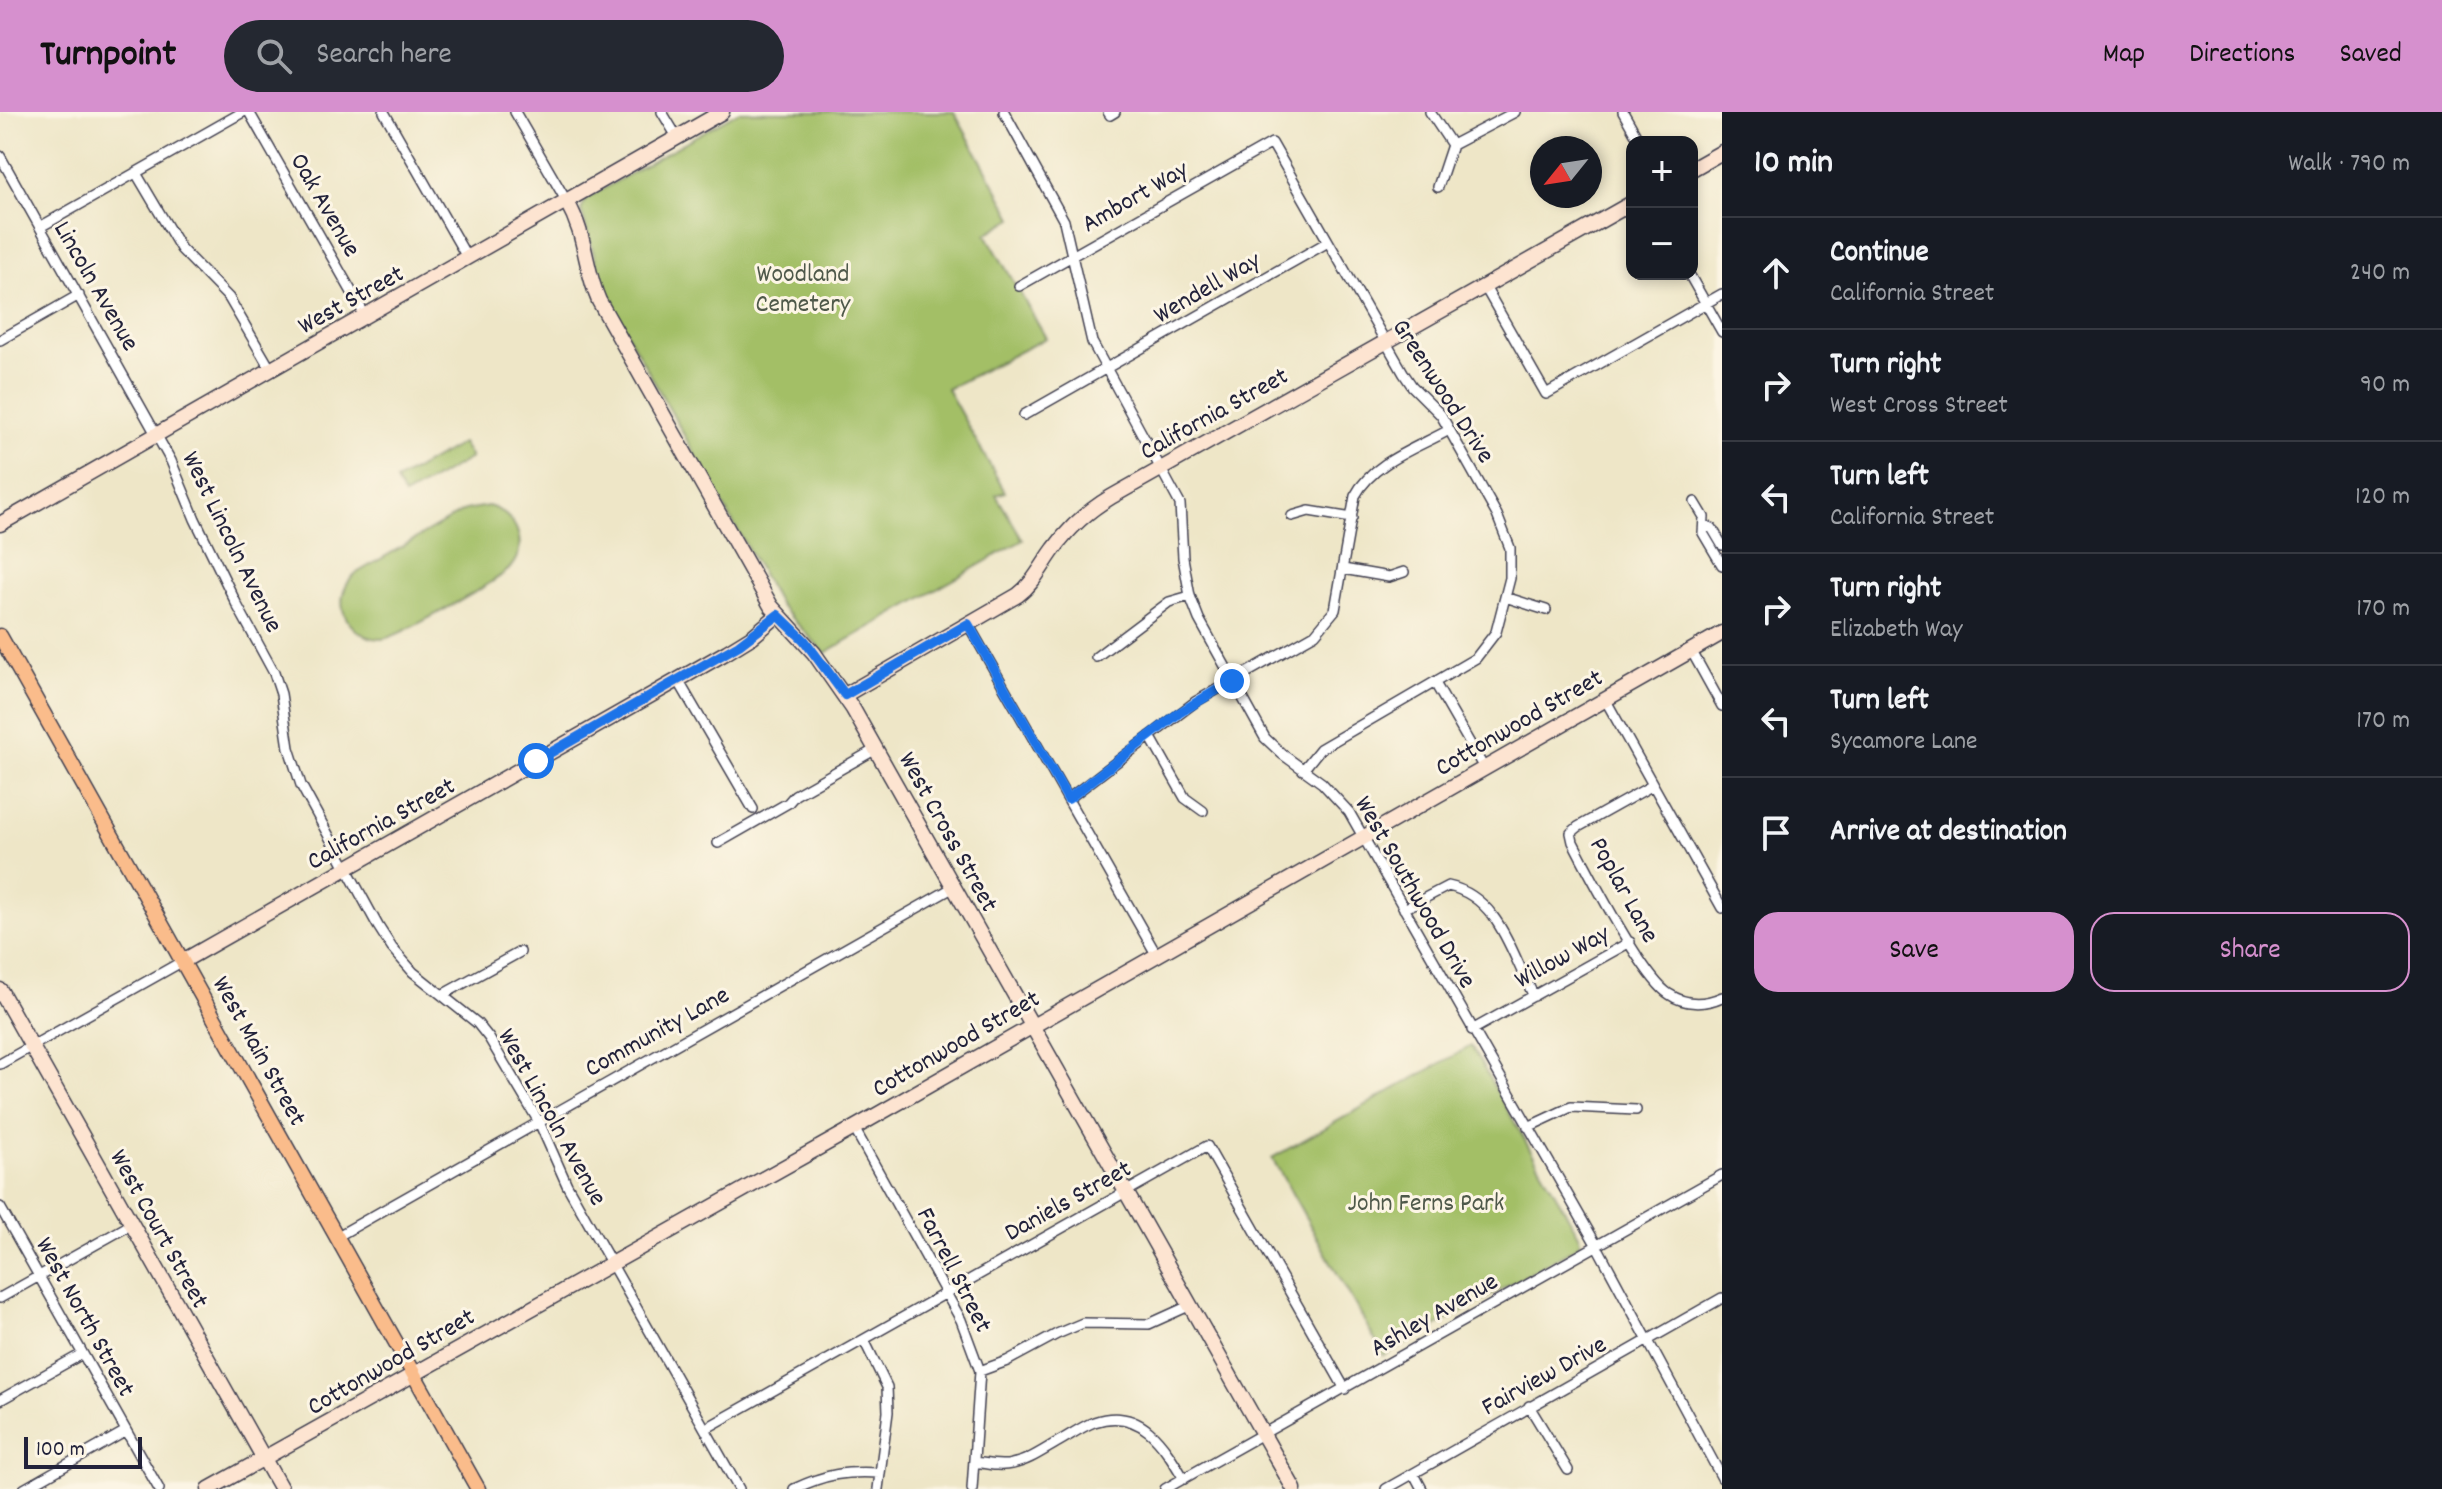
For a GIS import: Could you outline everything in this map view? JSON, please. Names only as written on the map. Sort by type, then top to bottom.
[{"type":"main road","name":"West Main Street","points":[[0,636],[478,1489]]},
{"type":"street","points":[[40,227],[246,112]]},
{"type":"street","name":"Oak Avenue","points":[[246,112],[366,317]]},
{"type":"street","points":[[384,112],[468,259]]},
{"type":"street","points":[[515,112],[567,202]]},
{"type":"street","points":[[662,112],[677,137]]},
{"type":"street","name":"West Street","points":[[0,524],[722,112]]},
{"type":"street","name":"West Southwood Drive","points":[[1004,112],[1064,221],[1085,323],[1092,342],[1180,504],[1183,558],[1190,596],[1199,619],[1265,738],[1340,800],[1363,837],[1597,1246],[1722,1478]]},
{"type":"street","points":[[1430,112],[1452,145]]},
{"type":"street","points":[[1438,187],[1452,145],[1515,112]]},
{"type":"street","points":[[1623,112],[1637,136]]},
{"type":"street","name":"Ambort Way","points":[[1019,286],[1272,143]]},
{"type":"street","name":"Greenwood Drive","points":[[1272,143],[1412,386],[1441,415],[1506,531],[1511,563],[1496,632],[1486,648],[1463,667],[1320,749],[1303,770]]},
{"type":"street","points":[[1698,166],[1722,152]]},
{"type":"street","name":"Lincoln Avenue","points":[[0,156],[158,435]]},
{"type":"street","points":[[136,173],[181,249],[229,298],[271,370]]},
{"type":"street","name":"West Cross Street","points":[[567,202],[579,225],[599,301],[745,560],[778,615],[804,640],[845,695],[1294,1489]]},
{"type":"street","name":"California Street","points":[[845,695],[1024,591],[1065,535],[1090,511],[1626,206]]},
{"type":"street","name":"Wendell Way","points":[[1024,415],[1328,242]]},
{"type":"street","points":[[1693,280],[1722,332]]},
{"type":"street","points":[[1485,287],[1546,394],[1722,294]]},
{"type":"street","points":[[0,340],[79,295]]},
{"type":"street","points":[[1068,799],[1187,707],[1315,634],[1335,610],[1355,496],[1371,474],[1449,430]]},
{"type":"street","name":"West Lincoln Avenue","points":[[158,435],[237,605],[274,673],[297,775],[347,868],[392,948],[413,972],[483,1031],[539,1122],[567,1185],[739,1489]]},
{"type":"street","points":[[1695,502],[1704,517],[1703,533],[1722,565]]},
{"type":"street","points":[[1292,516],[1309,511],[1352,518]]},
{"type":"street","points":[[1704,525],[1712,528],[1722,545]]},
{"type":"street","points":[[1343,569],[1389,577],[1404,572]]},
{"type":"street","points":[[1096,657],[1169,602],[1190,596]]},
{"type":"street","points":[[1505,597],[1546,610]]},
{"type":"street","name":"California Street","points":[[0,1064],[742,644],[778,615]]},
{"type":"street","points":[[968,624],[1156,954]]},
{"type":"street","name":"Cottonwood Street","points":[[209,1489],[854,1128],[1722,633]]},
{"type":"street","points":[[1691,650],[1722,706]]},
{"type":"street","points":[[678,680],[753,809]]},
{"type":"street","points":[[1435,683],[1484,768]]},
{"type":"street","points":[[1605,699],[1721,906]]},
{"type":"street","points":[[1150,736],[1185,798],[1203,811]]},
{"type":"street","points":[[718,843],[876,749]]},
{"type":"street","name":"Poplar Lane","points":[[1653,785],[1571,833],[1630,942],[1665,993],[1691,1003],[1722,997]]},
{"type":"street","points":[[1404,909],[1448,886],[1487,907],[1498,920],[1534,996]]},
{"type":"street","name":"Community Lane","points":[[338,1236],[954,887]]},
{"type":"street","name":"Willow Way","points":[[1472,1030],[1630,942]]},
{"type":"street","points":[[442,995],[520,952]]},
{"type":"street","name":"West Court Street","points":[[0,990],[281,1489]]},
{"type":"street","points":[[1528,1127],[1571,1107],[1636,1110]]},
{"type":"street","name":"Farrell Street","points":[[854,1128],[961,1320],[980,1371],[972,1489]]},
{"type":"street","name":"Daniels Street","points":[[705,1429],[1207,1146],[1345,1389]]},
{"type":"street","name":"Ashley Avenue","points":[[1165,1489],[1722,1175]]},
{"type":"street","name":"West North Street","points":[[0,1207],[159,1489]]},
{"type":"street","points":[[0,1298],[132,1224]]},
{"type":"street","name":"Fairview Drive","points":[[1386,1489],[1722,1298]]},
{"type":"street","points":[[980,1371],[1083,1323],[1149,1324],[1191,1305]]},
{"type":"street","points":[[864,1340],[887,1387],[888,1412],[878,1489]]},
{"type":"street","points":[[0,1400],[82,1354]]},
{"type":"street","points":[[1529,1406],[1568,1470]]},
{"type":"street","points":[[975,1462],[1009,1465],[1024,1461],[1091,1423],[1121,1420],[1156,1435],[1184,1479]]},
{"type":"street","points":[[24,1489],[126,1431]]},
{"type":"street","points":[[794,1489],[820,1476],[836,1473],[880,1473]]},
{"type":"street","points":[[1414,1474],[1422,1489]]},
{"type":"green space","name":"Woodland Cemetery","points":[[738,112],[954,112],[1013,218],[986,234],[1046,338],[947,389],[1005,492],[996,495],[1023,540],[825,653],[780,606],[606,296],[581,210],[586,199]]},
{"type":"green space","points":[[462,443],[471,458],[404,496],[396,481]]},
{"type":"green space","points":[[488,506],[506,515],[517,531],[519,549],[510,568],[469,595],[391,636],[382,639],[370,637],[350,624],[344,613],[343,597],[348,582],[355,574],[465,510]]},
{"type":"green space","name":"John Ferns Park","points":[[1471,1046],[1579,1235],[1580,1242],[1384,1356],[1272,1158]]},
{"type":"route","points":[[536,761],[739,645],[778,615],[804,640],[845,695],[968,624],[1068,799],[1179,713],[1232,681]]}]
